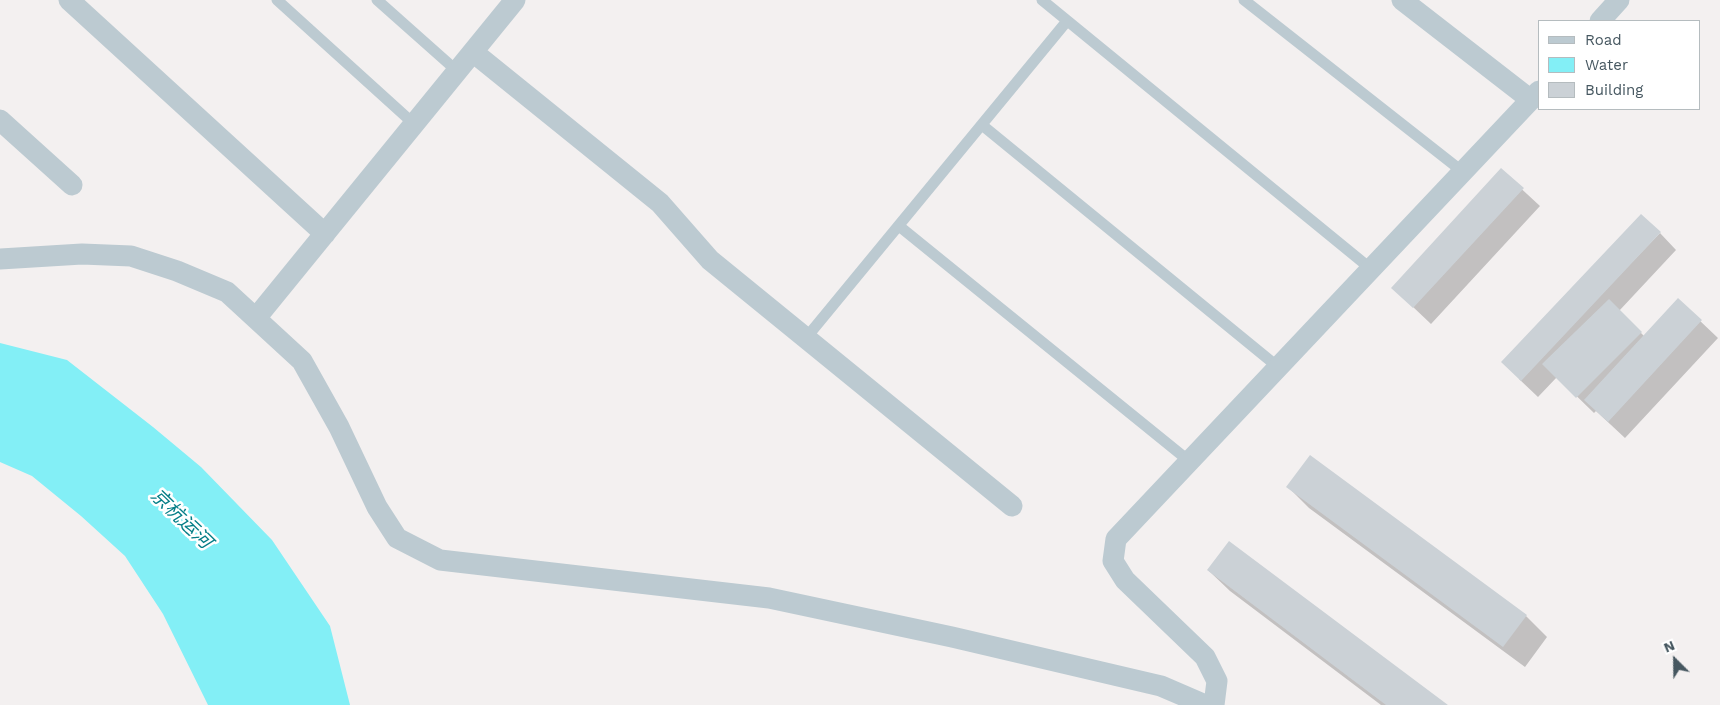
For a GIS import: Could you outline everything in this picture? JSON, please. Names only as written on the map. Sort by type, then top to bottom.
[{"type":"street","points":[[69,0],[325,234]]},
{"type":"street","points":[[256,318],[515,0]]},
{"type":"street","points":[[1214,705],[1217,681],[1204,657],[1125,580],[1113,561],[1116,539],[1535,95],[1402,0]]},
{"type":"street","points":[[1601,20],[1619,0]]},
{"type":"street","points":[[473,52],[660,204],[710,260],[1012,506]]},
{"type":"street","points":[[0,120],[72,185]]},
{"type":"street","points":[[0,259],[82,254],[131,256],[177,270],[227,292],[302,361],[339,427],[377,507],[397,538],[440,560],[769,598],[952,637],[1161,686],[1205,705]]},
{"type":"lane","points":[[277,0],[414,124]]},
{"type":"lane","points":[[378,0],[457,71]]},
{"type":"lane","points":[[1042,0],[1371,269]]},
{"type":"lane","points":[[1244,0],[1463,172]]},
{"type":"lane","points":[[806,338],[1067,21]]},
{"type":"lane","points":[[982,125],[1278,367]]},
{"type":"lane","points":[[898,226],[1190,461]]},
{"type":"water","name":"京杭运河","points":[[0,343],[67,360],[201,467],[272,540],[330,626],[350,705],[208,705],[163,614],[125,556],[81,516],[32,476],[0,462]]},
{"type":"building","points":[[1501,168],[1524,188],[1413,308],[1391,288]]},
{"type":"building","points":[[1641,214],[1661,232],[1521,381],[1501,362]]},
{"type":"building","points":[[1678,298],[1702,320],[1608,422],[1584,400]]},
{"type":"building","points":[[1609,299],[1642,332],[1576,398],[1542,364]]},
{"type":"building","points":[[1310,455],[1527,615],[1503,647],[1286,487]]},
{"type":"building","points":[[1229,541],[1448,705],[1386,705],[1207,570]]}]
